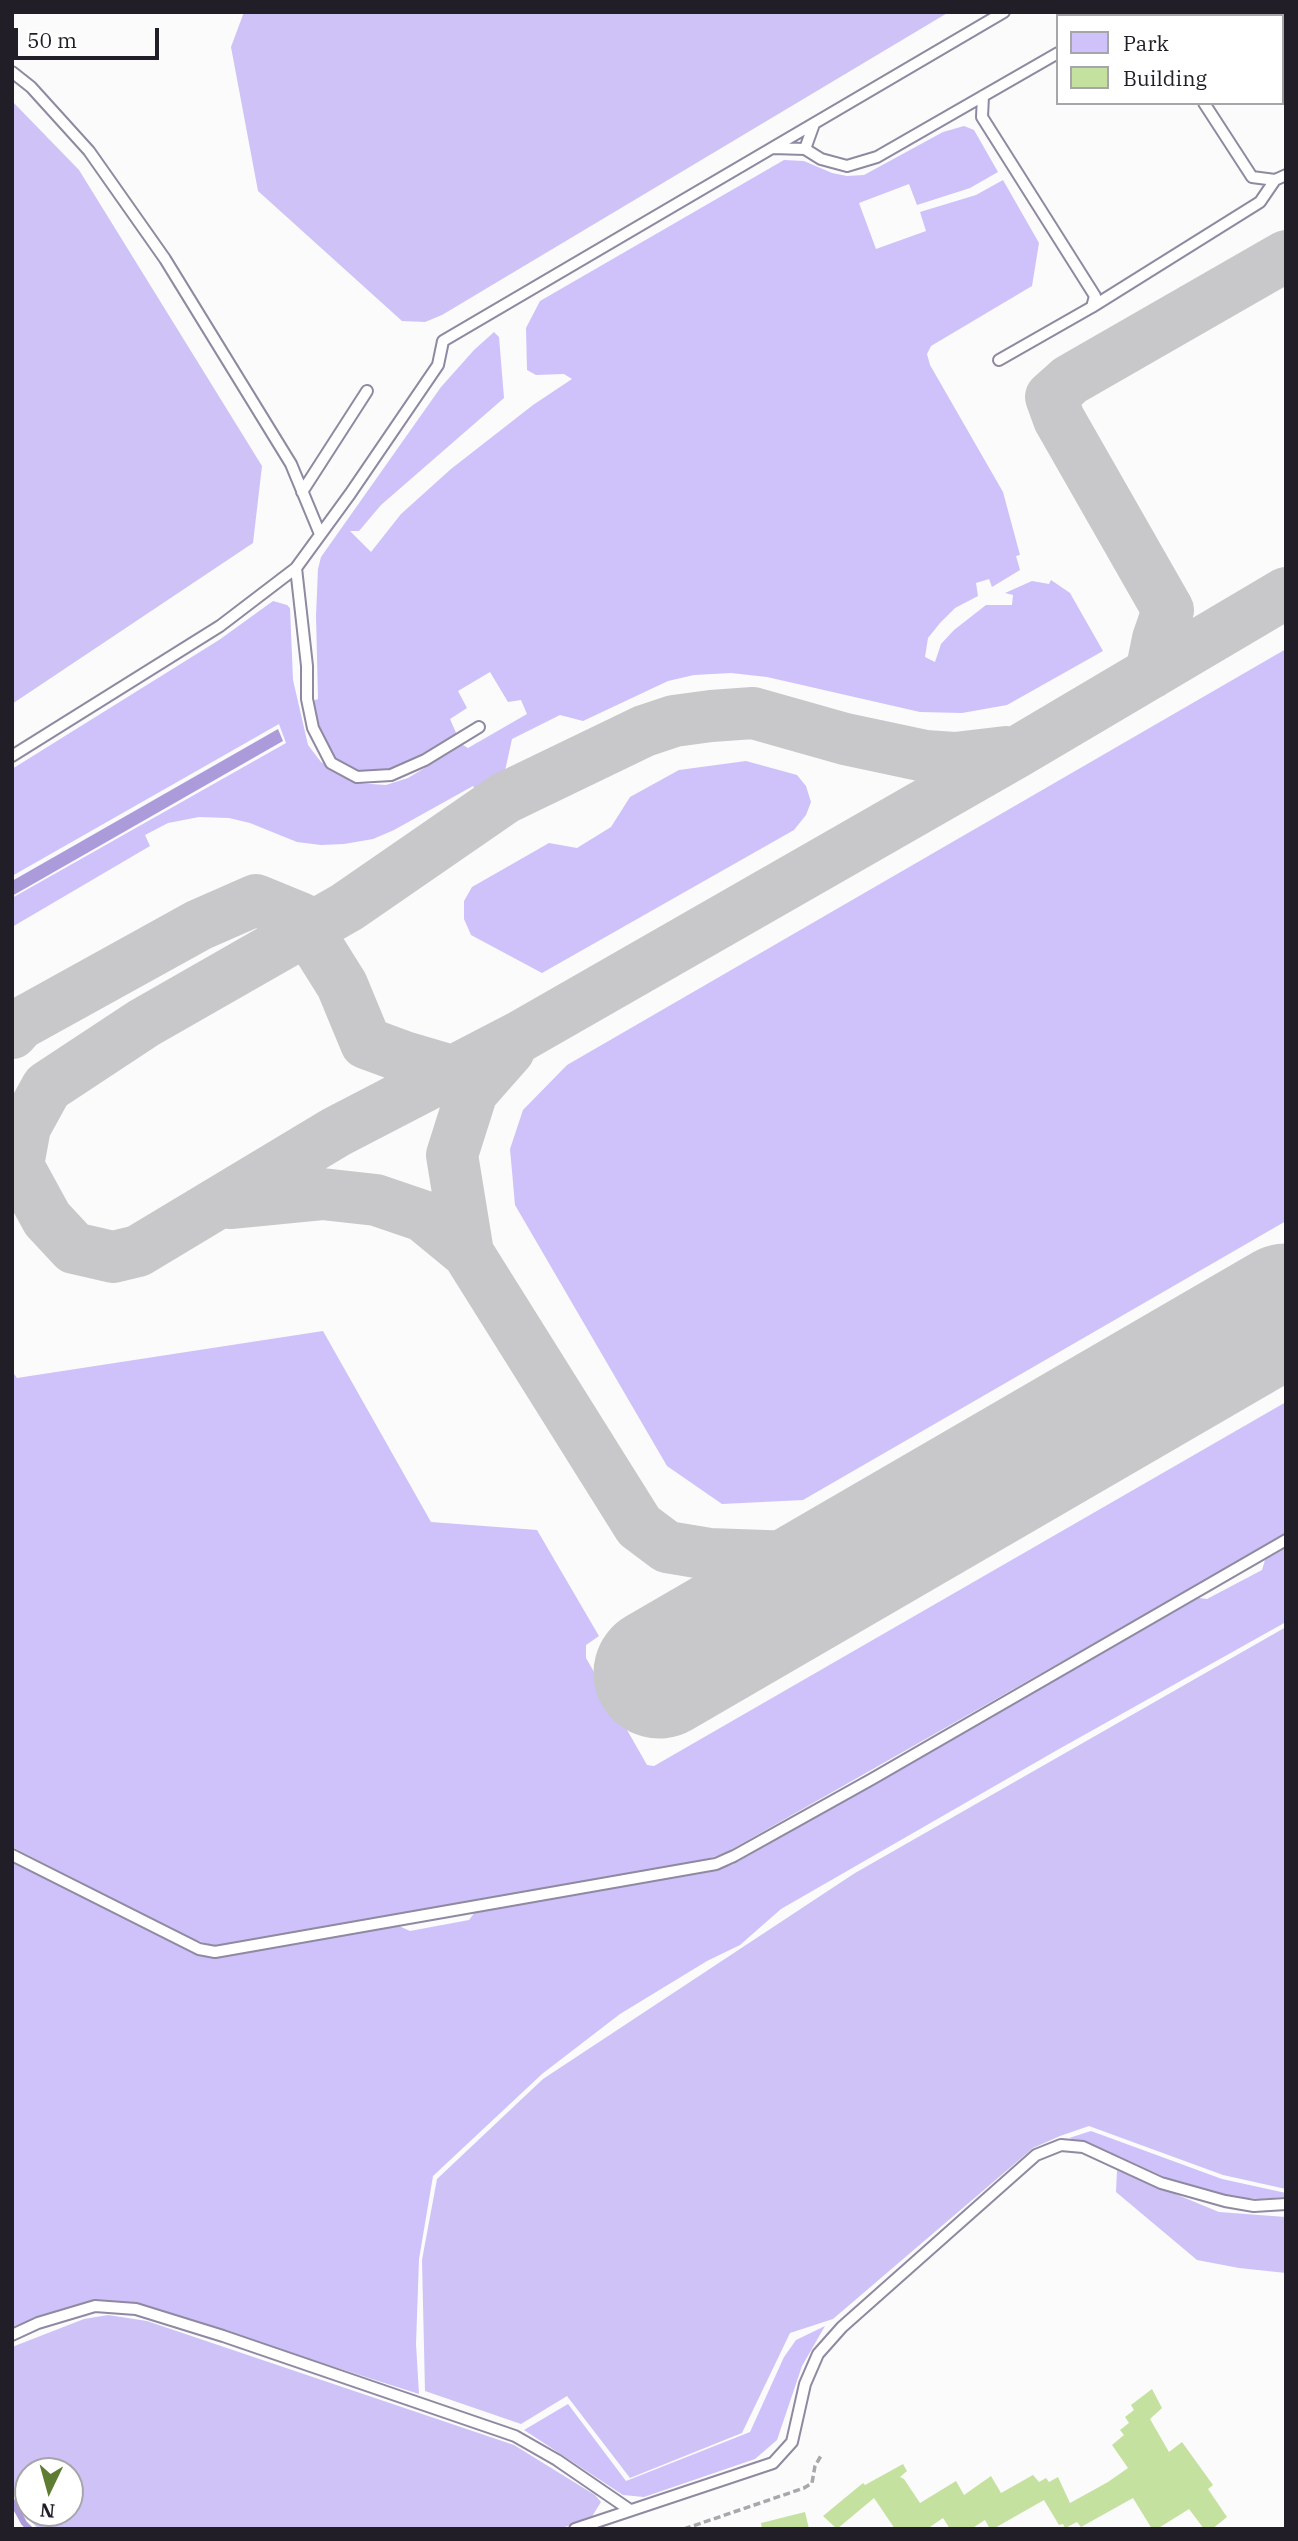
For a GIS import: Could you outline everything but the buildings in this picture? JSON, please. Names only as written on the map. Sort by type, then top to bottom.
[{"type":"lane","points":[[12,756],[220,626],[296,568],[438,365],[443,341],[1004,12]]},
{"type":"lane","points":[[772,148],[805,149],[821,159],[846,166],[877,157],[1056,54]]},
{"type":"lane","points":[[12,72],[31,87],[89,151],[165,259],[284,452],[320,534]]},
{"type":"lane","points":[[983,96],[982,117],[1095,296],[1092,307]]},
{"type":"lane","points":[[1205,105],[1252,177],[1280,178]]},
{"type":"lane","points":[[805,149],[814,124]]},
{"type":"lane","points":[[999,360],[1092,307],[1260,202],[1280,178]]},
{"type":"lane","points":[[303,492],[367,391]]},
{"type":"lane","points":[[296,568],[307,666],[307,699],[313,728],[331,763],[357,777],[391,775],[425,760],[479,727]]},
{"type":"lane","points":[[12,1855],[199,1948],[215,1952],[716,1864],[860,1785],[1286,1540]]},
{"type":"lane","points":[[575,2529],[773,2463],[792,2442],[806,2384],[818,2354],[842,2327],[1036,2155],[1061,2145],[1083,2147],[1161,2183],[1225,2201],[1254,2206],[1286,2204]]},
{"type":"lane","points":[[12,2335],[38,2323],[95,2306],[136,2309],[223,2336],[514,2436],[557,2460],[630,2510]]},
{"type":"path","points":[[684,2529],[804,2488],[812,2483],[815,2466],[822,2454]]},
{"type":"green space","points":[[964,126],[974,130],[998,172],[970,188],[917,205],[909,184],[859,203],[876,249],[926,231],[920,212],[976,195],[1003,180],[1039,243],[1032,286],[931,346],[927,354],[930,365],[1003,492],[1020,555],[1016,556],[1020,570],[992,587],[989,579],[976,583],[978,596],[955,608],[940,623],[928,638],[925,657],[935,662],[941,644],[986,605],[1012,605],[1013,595],[1005,593],[1032,581],[1049,584],[1051,580],[1070,593],[1103,651],[1007,705],[962,713],[920,712],[767,677],[731,673],[694,675],[668,681],[583,721],[560,715],[512,739],[503,780],[478,795],[473,786],[373,839],[321,845],[297,842],[250,823],[229,818],[199,817],[168,823],[145,835],[150,846],[12,927],[12,898],[286,743],[279,724],[12,876],[12,769],[219,640],[273,601],[290,608],[293,680],[308,745],[321,762],[356,783],[386,785],[408,778],[463,745],[468,748],[527,714],[521,700],[508,702],[490,672],[458,691],[467,708],[450,719],[457,735],[391,772],[369,774],[355,771],[341,763],[328,750],[313,720],[313,701],[318,699],[316,616],[321,557],[441,387],[494,332],[499,337],[504,398],[381,505],[359,531],[350,531],[371,552],[401,514],[451,469],[533,405],[572,379],[564,374],[536,375],[527,370],[526,328],[540,301],[784,160],[804,161],[832,173],[847,176],[864,175],[943,132]]},
{"type":"green space","points":[[1286,649],[1286,1221],[803,1500],[722,1504],[667,1466],[515,1205],[510,1149],[523,1110],[567,1065]]},
{"type":"green space","points":[[746,761],[797,775],[806,786],[811,802],[806,815],[794,830],[542,973],[471,935],[464,919],[464,901],[472,887],[549,843],[577,848],[611,827],[630,797],[679,770]]},
{"type":"green space","points":[[323,1331],[431,1522],[537,1530],[599,1636],[586,1645],[586,1658],[647,1765],[654,1766],[1286,1402],[1286,1534],[727,1852],[677,1865],[215,1946],[192,1939],[12,1847],[12,1371],[17,1378]]},
{"type":"green space","points":[[1286,1548],[1286,1622],[781,1909],[740,1945],[707,1961],[620,2014],[542,2074],[433,2176],[419,2259],[416,2344],[419,2394],[137,2304],[88,2302],[12,2327],[12,1859],[213,1957],[399,1926],[410,1931],[469,1920],[475,1912],[732,1865],[1199,1598],[1207,1599],[1262,1570],[1265,1560]]},
{"type":"green space","points":[[1091,2131],[1222,2179],[1286,2193],[1286,2197],[1229,2197],[1167,2178],[1094,2145],[1069,2138]]},
{"type":"green space","points":[[825,2326],[802,2366],[777,2440],[755,2459],[644,2497],[623,2495],[524,2430],[568,2404],[626,2481],[750,2432],[784,2357],[796,2340]]},
{"type":"shaded area","points":[[244,12],[949,12],[442,315],[425,322],[402,321],[258,191],[231,47]]},
{"type":"shaded area","points":[[12,101],[79,170],[262,466],[253,543],[12,704]]},
{"type":"shaded area","points":[[278,729],[283,741],[12,896],[12,881]]},
{"type":"shaded area","points":[[1286,1627],[1286,2189],[1223,2175],[1089,2126],[1060,2136],[1033,2148],[833,2319],[790,2333],[742,2433],[630,2478],[567,2396],[521,2424],[425,2391],[422,2260],[437,2179],[543,2079],[855,1873]]},
{"type":"shaded area","points":[[1117,2170],[1219,2212],[1286,2217],[1286,2273],[1197,2260],[1116,2192]]},
{"type":"shaded area","points":[[108,2315],[147,2321],[514,2445],[595,2495],[601,2502],[591,2518],[559,2529],[38,2529],[36,2527],[84,2527],[84,2457],[14,2457],[14,2489],[12,2347],[84,2319]]},
{"type":"waterway","points":[[12,2501],[30,2529]]},
{"type":"taxiway","points":[[1151,673],[1168,610],[1059,419],[1051,397],[1070,380],[1286,256]]},
{"type":"taxiway","points":[[12,1155],[47,1219],[74,1248],[113,1257],[138,1251],[336,1132],[521,1036],[1017,752],[1286,593]]},
{"type":"taxiway","points":[[18,1165],[25,1127],[47,1087],[144,1023],[347,907],[505,798],[644,731],[674,721],[753,713],[845,739],[925,756],[955,758],[1006,752]]},
{"type":"taxiway","points":[[12,1033],[20,1024],[199,925],[256,900],[300,918],[342,985],[366,1043],[455,1072]]},
{"type":"taxiway","points":[[509,1050],[472,1092],[452,1155],[468,1253],[639,1526],[667,1547],[709,1554],[822,1558],[862,1555]]},
{"type":"taxiway","points":[[230,1203],[322,1194],[376,1200],[423,1216],[468,1253]]},
{"type":"runway","points":[[659,1673],[1286,1309]]}]
